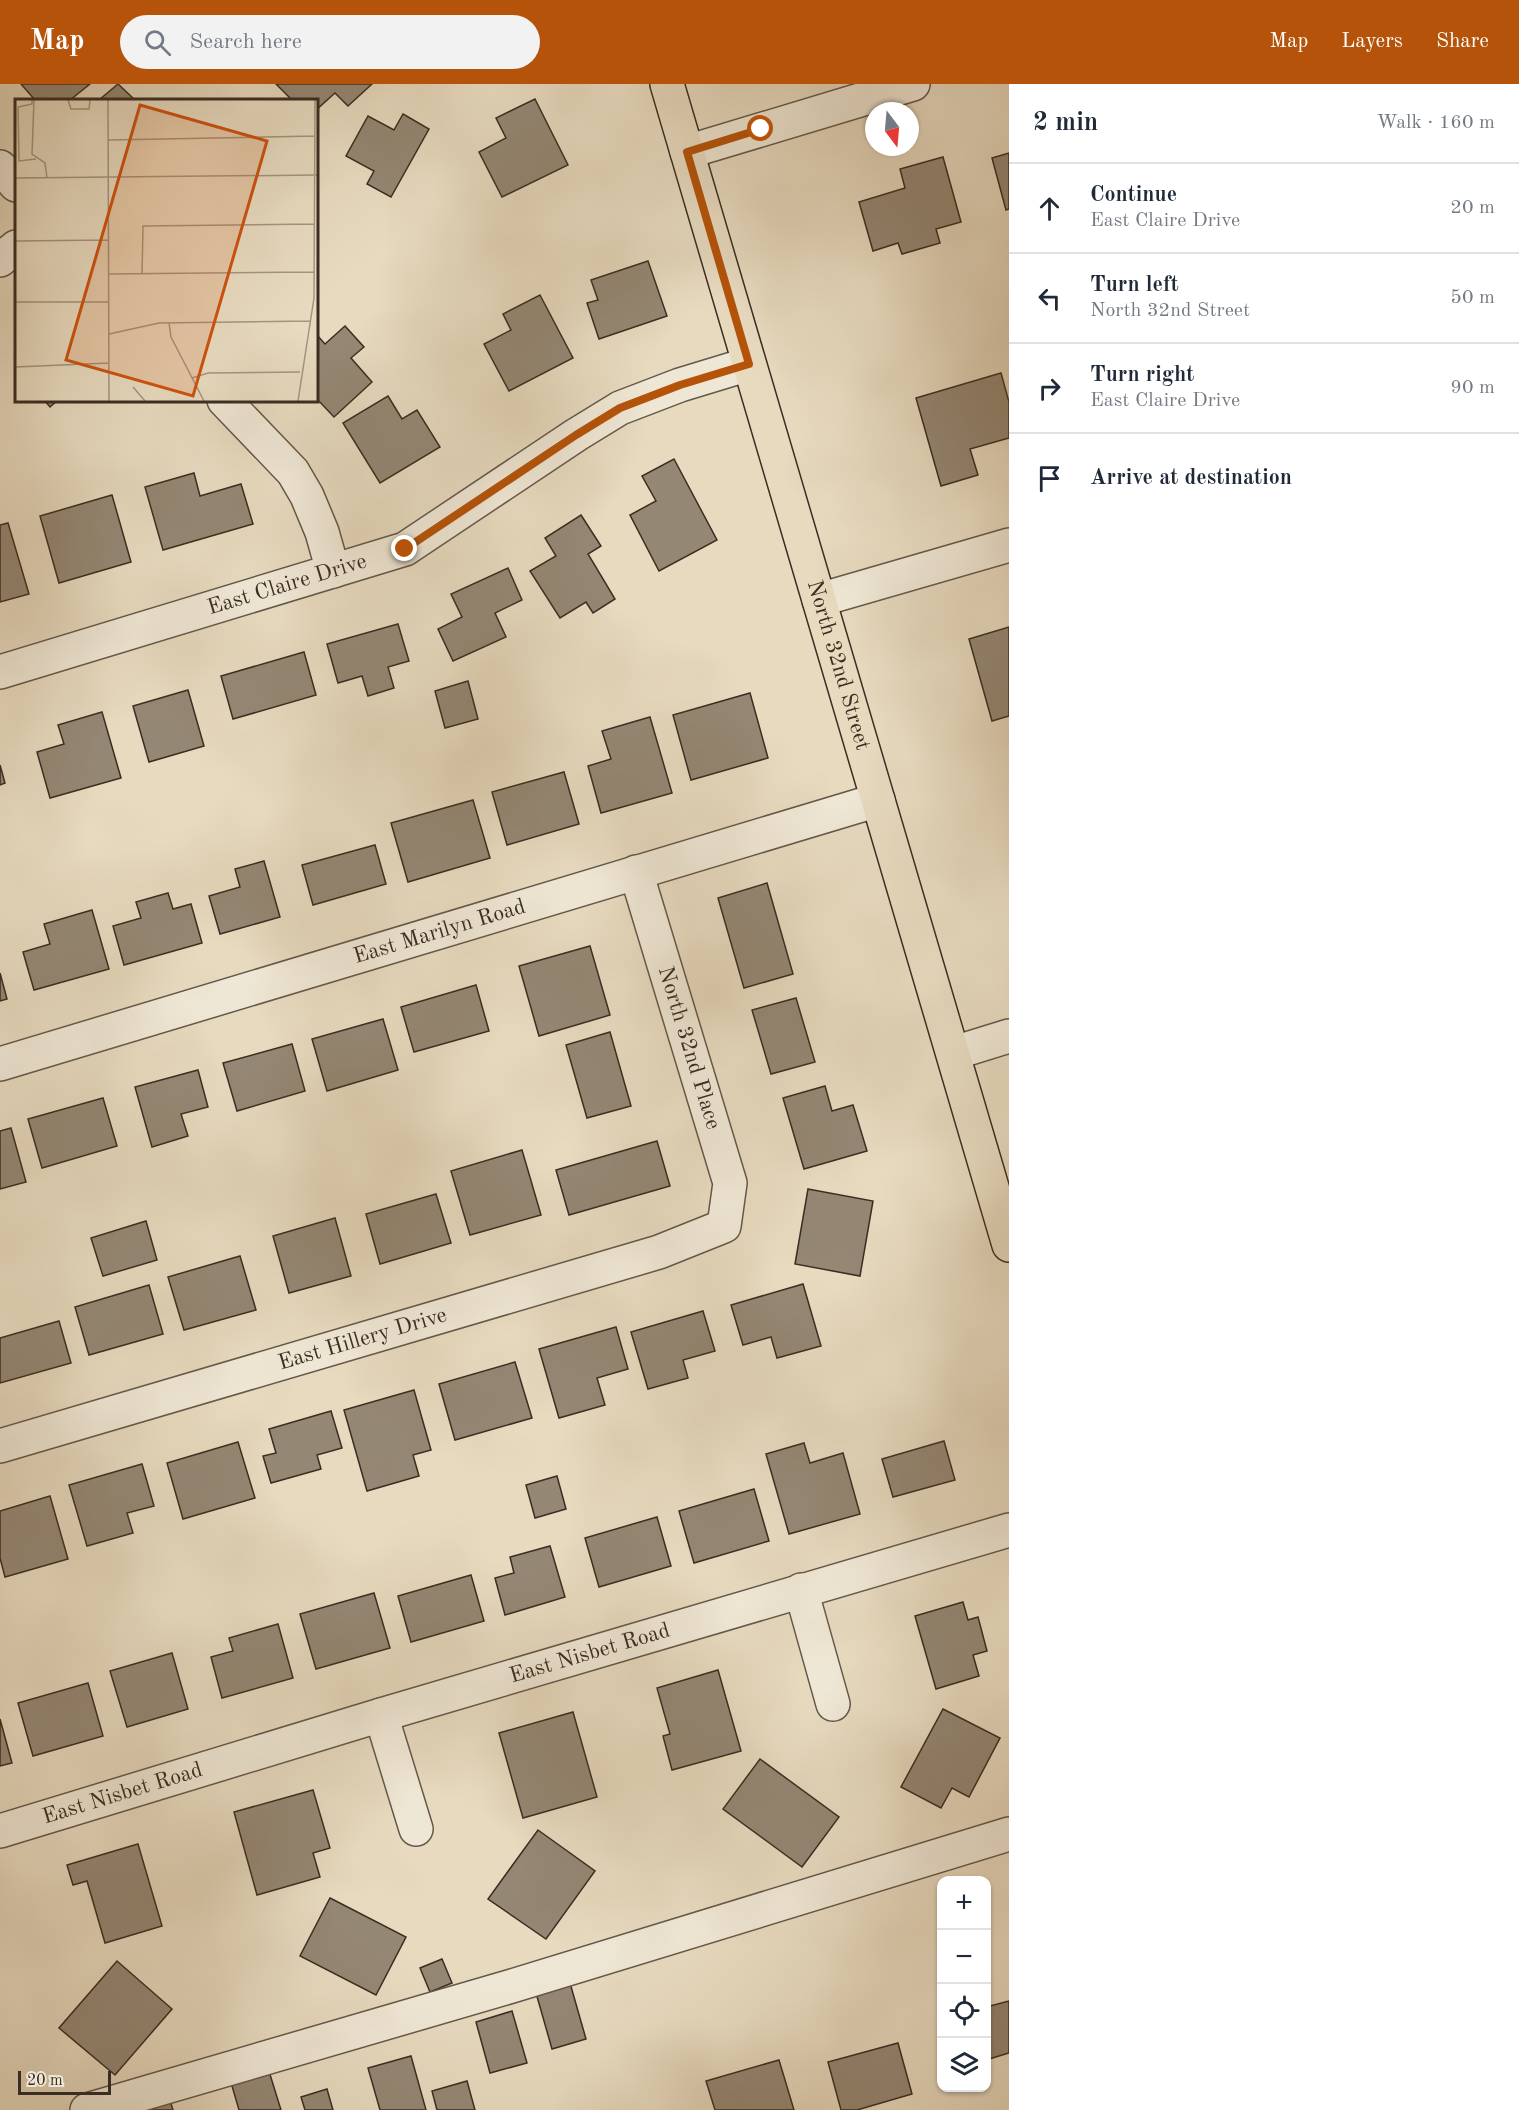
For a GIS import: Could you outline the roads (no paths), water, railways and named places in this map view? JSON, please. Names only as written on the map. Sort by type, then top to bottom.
[{"type":"main road","name":"North 32nd Street","points":[[668,84],[1009,1245]]},
{"type":"street","points":[[687,152],[913,84]]},
{"type":"street","points":[[0,167],[15,183]]},
{"type":"street","points":[[0,260],[15,248]]},
{"type":"street","name":"East Claire Drive","points":[[0,672],[405,549],[620,408],[680,385],[749,364]]},
{"type":"street","points":[[226,402],[293,471],[307,496],[322,532],[333,571]]},
{"type":"street","points":[[819,600],[1009,544]]},
{"type":"street","name":"East Marilyn Road","points":[[0,1064],[878,800]]},
{"type":"street","name":"North 32nd Place","points":[[636,872],[730,1183],[724,1226]]},
{"type":"street","points":[[954,1053],[1009,1036]]},
{"type":"street","name":"East Hillery Drive","points":[[0,1446],[659,1252],[724,1226]]},
{"type":"street","name":"East Nisbet Road","points":[[0,1831],[381,1715],[1009,1530]]},
{"type":"street","points":[[801,1590],[833,1704]]},
{"type":"street","points":[[381,1715],[416,1829]]},
{"type":"street","points":[[87,2110],[512,1986],[1009,1834]]}]
